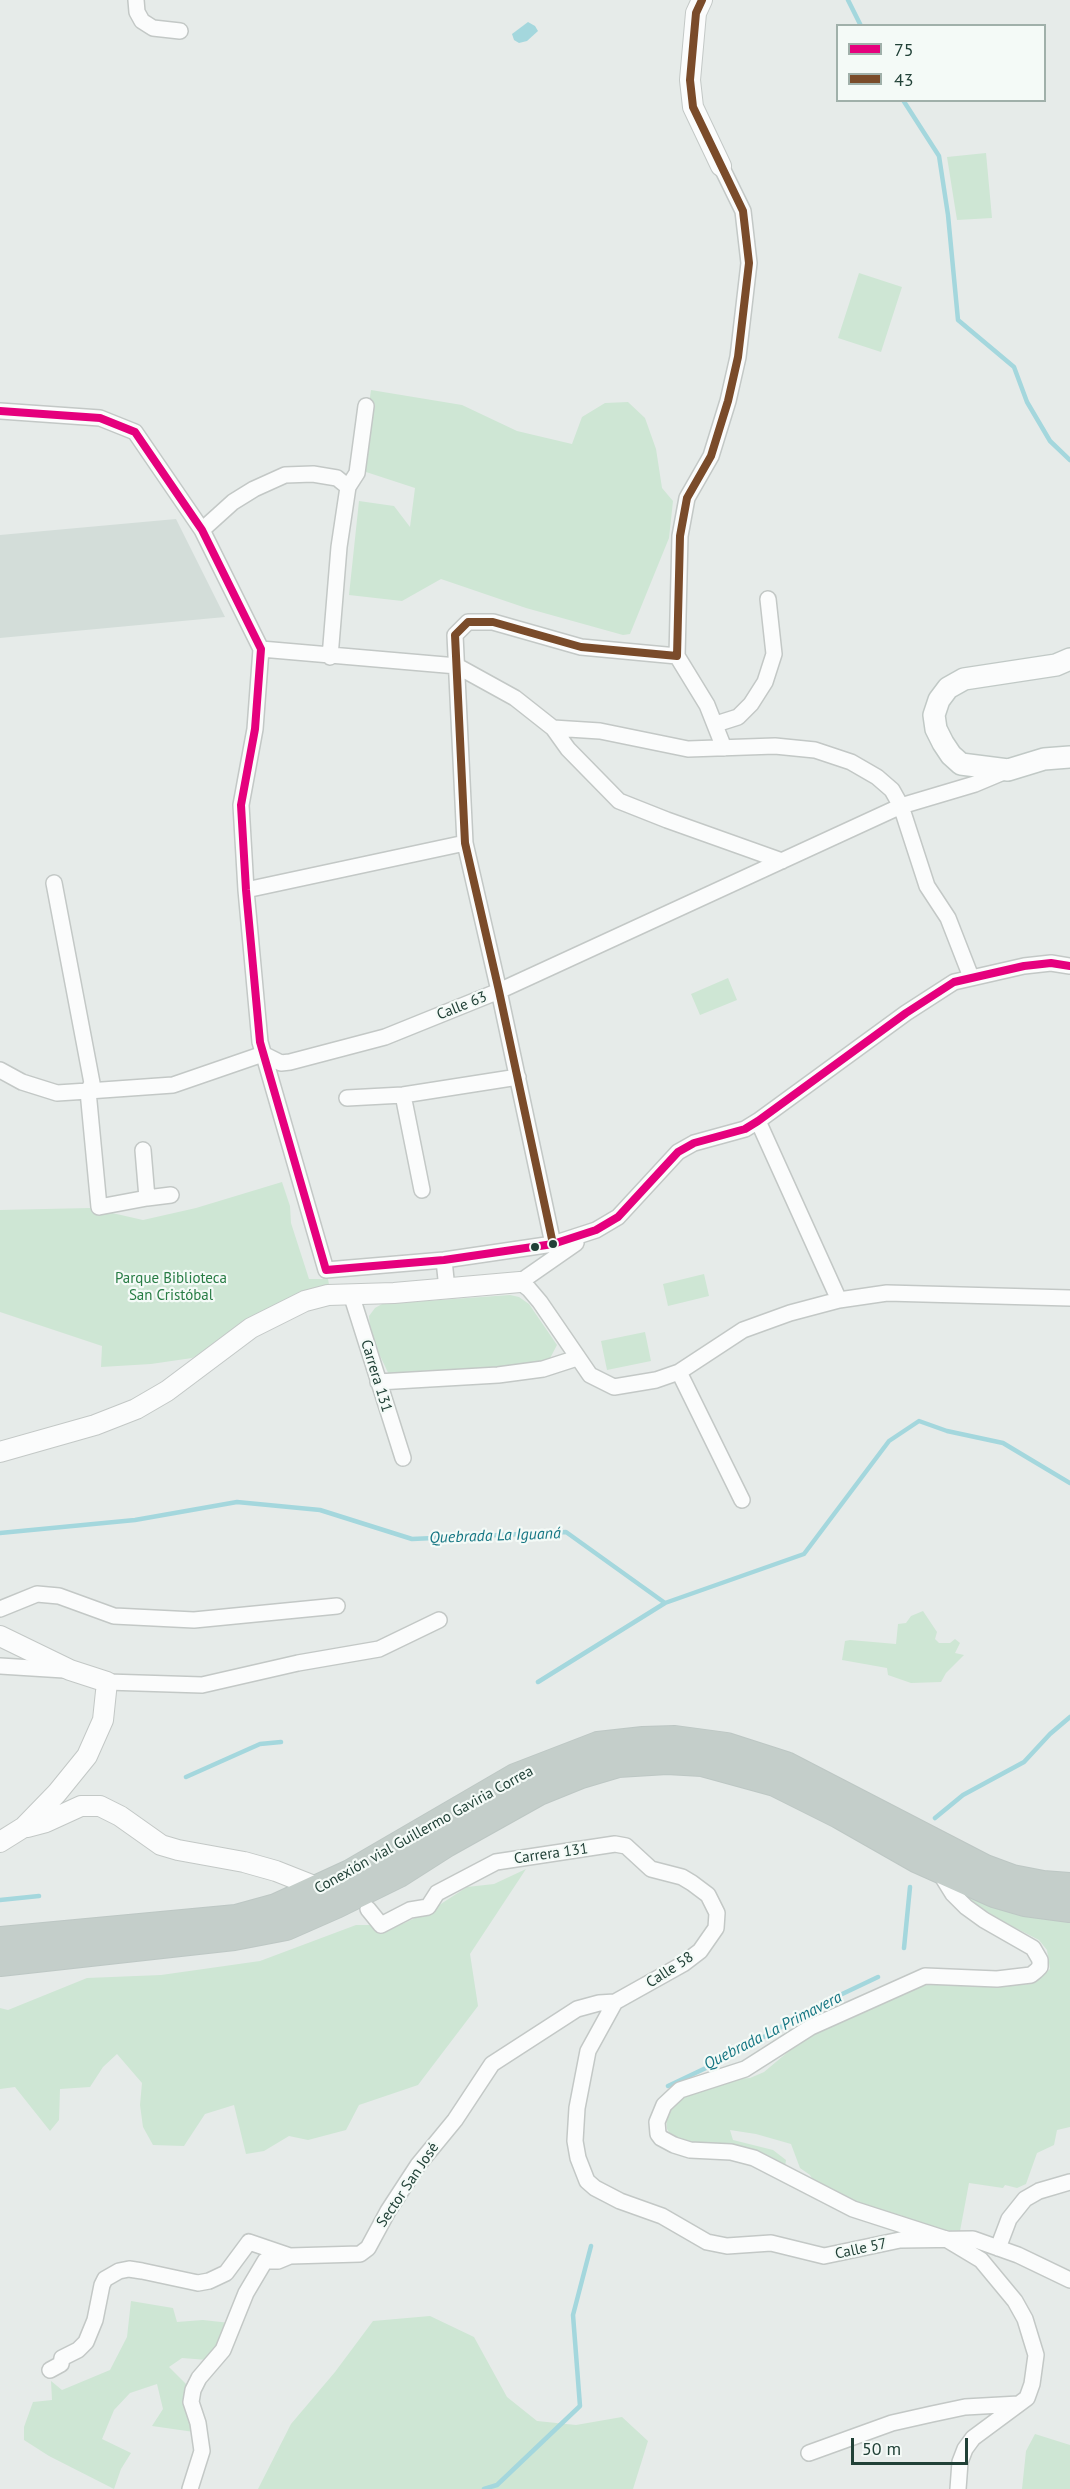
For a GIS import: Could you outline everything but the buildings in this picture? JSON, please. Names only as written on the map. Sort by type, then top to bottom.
[{"type":"highway","name":"Conexión vial Guillermo Gaviria Correa","points":[[0,1940],[236,1918],[276,1907],[319,1888],[399,1846],[515,1777],[598,1745],[675,1739],[728,1746],[786,1765],[985,1868],[1022,1880],[1070,1886]]},
{"type":"highway","name":"Conexión vial Guillermo Gaviria Correa","points":[[0,1963],[234,1938],[286,1927],[399,1874],[446,1844],[540,1792],[581,1775],[618,1764],[666,1761],[702,1763],[764,1780],[839,1815],[938,1869],[994,1894],[1025,1903],[1070,1908]]},
{"type":"main road","points":[[1070,659],[1056,665],[964,679],[948,688],[939,700],[934,715],[936,729],[951,755],[961,764],[1008,770],[1044,759],[1070,757]]},
{"type":"street","points":[[136,0],[136,12],[142,21],[153,28],[180,32]]},
{"type":"street","points":[[702,0],[696,13],[690,81],[693,107],[743,211],[749,263],[738,357],[728,401],[711,456],[687,498],[680,536],[677,656],[707,705],[724,748]]},
{"type":"street","points":[[330,657],[339,547],[348,487],[357,473],[366,406]]},
{"type":"street","points":[[0,411],[100,418],[135,432],[201,530],[261,649],[255,729],[241,805],[246,890],[262,1054],[326,1270],[444,1260],[553,1244],[596,1230]]},
{"type":"street","points":[[201,530],[233,502],[254,489],[285,475],[313,474],[337,478],[348,487]]},
{"type":"street","points":[[716,724],[738,717],[751,704],[765,682],[774,654],[768,599]]},
{"type":"street","points":[[553,1244],[465,843],[455,635],[468,622],[493,622],[593,648],[677,656]]},
{"type":"street","points":[[261,649],[330,657],[457,666],[515,698],[553,728],[568,749],[619,801],[782,861]]},
{"type":"street","points":[[553,728],[600,731],[688,749],[775,746],[815,750],[851,762],[877,777],[892,790],[901,806],[927,886],[948,918],[971,977]]},
{"type":"street","name":"Calle 63","points":[[262,1054],[281,1063],[385,1036],[499,991],[901,806],[975,784],[1008,770]]},
{"type":"street","points":[[246,890],[465,843]]},
{"type":"street","points":[[54,883],[92,1083],[88,1091],[99,1207],[171,1195]]},
{"type":"street","points":[[0,1452],[95,1425],[136,1409],[167,1391],[251,1328],[304,1301],[328,1295],[447,1289],[520,1282],[618,1217],[678,1152],[694,1143],[745,1129],[758,1121],[906,1013],[954,982],[1051,963],[1070,966]]},
{"type":"street","points":[[0,1070],[22,1082],[57,1093],[173,1085],[262,1054]]},
{"type":"street","points":[[347,1098],[403,1095],[518,1077]]},
{"type":"street","points":[[403,1095],[422,1190]]},
{"type":"street","points":[[758,1121],[839,1300]]},
{"type":"street","points":[[143,1150],[147,1198]]},
{"type":"street","points":[[444,1260],[447,1289]]},
{"type":"street","points":[[520,1282],[540,1302],[590,1375],[614,1387],[656,1380],[679,1372],[743,1330],[789,1313],[839,1300],[887,1293],[1070,1298]]},
{"type":"street","name":"Carrera 131","points":[[351,1294],[403,1458]]},
{"type":"street","points":[[378,1382],[509,1374],[543,1369],[577,1358]]},
{"type":"street","points":[[679,1372],[742,1500]]},
{"type":"street","points":[[0,1610],[37,1594],[59,1596],[114,1616],[194,1620],[338,1606]]},
{"type":"street","points":[[0,1636],[70,1670],[107,1682],[202,1685],[298,1663],[379,1649],[439,1620]]},
{"type":"street","points":[[0,1666],[70,1670]]},
{"type":"street","points":[[0,1841],[24,1827],[57,1793],[87,1756],[103,1720],[107,1682]]},
{"type":"street","points":[[24,1827],[46,1822],[81,1806],[100,1806],[120,1816],[161,1845],[244,1862],[276,1871],[319,1888]]},
{"type":"street","name":"Carrera 131","points":[[368,1909],[381,1925],[410,1910],[428,1907],[437,1893],[496,1862],[615,1844],[626,1846],[651,1869],[682,1876],[708,1895],[717,1913],[716,1929]]},
{"type":"street","points":[[938,1869],[953,1894],[966,1907],[1033,1948],[1040,1960],[1040,1966],[1036,1971],[1031,1975],[997,1979],[925,1976],[811,2027],[745,2069],[680,2090],[664,2104],[657,2122],[657,2134],[674,2145],[690,2150],[730,2152],[754,2158],[853,2209],[946,2239],[981,2260],[1015,2301],[1022,2313],[1036,2355],[1032,2384],[1027,2398],[973,2438],[965,2449],[960,2462],[958,2489]]},
{"type":"street","name":"Calle 58","points":[[615,2002],[683,1964],[700,1951],[716,1929]]},
{"type":"street","name":"Calle 57","points":[[615,2002],[588,2051],[577,2108],[575,2140],[578,2158],[587,2181],[595,2188],[620,2201],[662,2216],[700,2240],[727,2246],[771,2243],[824,2256],[900,2240],[973,2239],[1070,2280]]},
{"type":"street","name":"Sector San José","points":[[190,2489],[202,2451],[198,2423],[190,2402],[193,2390],[199,2378],[223,2350],[246,2294],[265,2261],[278,2261],[290,2256],[360,2254],[368,2248],[387,2211],[418,2165],[455,2120],[492,2064],[577,2009],[598,2003],[615,2002]]},
{"type":"street","points":[[998,2248],[1010,2219],[1025,2199],[1040,2191],[1070,2182]]},
{"type":"street","points":[[50,2370],[62,2364],[62,2358],[78,2350],[86,2342],[95,2320],[102,2285],[105,2279],[119,2271],[135,2270],[198,2283],[209,2281],[225,2272],[249,2242],[290,2256]]},
{"type":"street","points":[[809,2453],[892,2423],[964,2407],[1012,2406],[1021,2403]]},
{"type":"shaded area","points":[[176,519],[225,617],[0,638],[0,535]]},
{"type":"green space","points":[[986,153],[992,218],[957,220],[947,157]]},
{"type":"green space","points":[[859,273],[902,287],[881,352],[838,338]]},
{"type":"green space","points":[[371,390],[462,405],[517,431],[572,444],[582,417],[605,403],[628,402],[645,418],[656,449],[662,488],[673,501],[669,538],[630,634],[623,635],[526,608],[441,579],[402,601],[349,595],[359,501],[394,506],[410,527],[415,488],[360,470]]},
{"type":"green space","points":[[728,978],[737,1000],[700,1015],[691,994]]},
{"type":"green space","name":"Parque Biblioteca San Cristóbal","points":[[282,1182],[290,1206],[291,1223],[309,1279],[328,1279],[332,1301],[248,1331],[192,1358],[151,1364],[101,1367],[102,1346],[0,1312],[0,1210],[90,1208],[143,1220],[196,1208]]},
{"type":"green space","points":[[704,1274],[709,1296],[668,1306],[663,1284]]},
{"type":"green space","points":[[510,1295],[519,1297],[529,1304],[557,1345],[547,1364],[392,1381],[373,1341],[369,1316],[375,1308],[382,1304]]},
{"type":"green space","points":[[645,1332],[651,1361],[607,1370],[601,1341]]},
{"type":"green space","points":[[923,1611],[937,1632],[935,1639],[939,1643],[950,1643],[955,1639],[960,1643],[955,1653],[964,1655],[946,1673],[941,1682],[911,1683],[888,1675],[887,1668],[842,1660],[845,1641],[896,1644],[898,1624],[906,1623],[911,1616]]},
{"type":"green space","points":[[526,1869],[470,1954],[478,2006],[418,2085],[359,2105],[346,2130],[308,2140],[289,2136],[264,2151],[246,2154],[234,2105],[205,2114],[184,2146],[153,2145],[143,2127],[140,2105],[142,2083],[117,2054],[103,2067],[90,2087],[60,2089],[59,2120],[50,2131],[15,2087],[0,2089],[0,2008],[8,2010],[87,1978],[161,1975],[260,1961],[356,1925],[400,1925],[430,1911],[467,1887],[494,1884]]},
{"type":"green space","points":[[964,1895],[1013,1910],[1070,1919],[1070,2127],[1057,2130],[1054,2145],[1037,2153],[1026,2184],[1017,2188],[1005,2185],[1003,2188],[969,2183],[960,2231],[931,2230],[900,2215],[872,2209],[815,2183],[810,2175],[800,2168],[791,2144],[756,2134],[730,2130],[733,2140],[773,2150],[786,2160],[785,2167],[747,2148],[690,2143],[672,2137],[667,2129],[666,2116],[669,2108],[683,2096],[764,2072],[801,2041],[829,2026],[922,1986],[936,1983],[993,1987],[1030,1984],[1050,1969],[1047,1950],[1039,1940],[996,1918]]},
{"type":"green space","points":[[131,2301],[173,2308],[177,2322],[203,2320],[230,2323],[208,2360],[182,2358],[169,2367],[188,2386],[194,2432],[152,2426],[163,2409],[157,2384],[130,2393],[114,2410],[102,2439],[131,2453],[121,2469],[114,2489],[49,2456],[24,2440],[24,2427],[33,2402],[52,2400],[51,2381],[62,2390],[110,2370],[127,2337]]},
{"type":"green space","points":[[430,2316],[474,2337],[507,2397],[537,2421],[576,2425],[622,2417],[648,2441],[633,2489],[258,2489],[291,2424],[335,2372],[373,2321]]},
{"type":"green space","points":[[1035,2434],[1070,2445],[1070,2489],[1022,2489],[1026,2451]]},
{"type":"water","points":[[528,22],[538,31],[527,41],[519,43],[514,40],[512,34]]},
{"type":"waterway","points":[[848,0],[860,24]]},
{"type":"waterway","points":[[904,102],[939,156],[948,215],[958,320],[1014,367],[1027,402],[1050,441],[1070,460]]},
{"type":"waterway","name":"Quebrada La Iguaná","points":[[0,1533],[135,1520],[237,1502],[320,1510],[412,1539],[566,1532],[665,1603],[804,1554],[889,1441],[919,1421],[947,1431],[1003,1443],[1070,1483]]},
{"type":"waterway","points":[[538,1682],[665,1603]]},
{"type":"waterway","name":"Quebrada La Primavera","points":[[935,1818],[963,1795],[1024,1762],[1050,1734],[1070,1717]]},
{"type":"waterway","points":[[186,1777],[260,1744],[281,1742]]},
{"type":"waterway","name":"Quebrada La Primavera","points":[[904,1948],[910,1887]]},
{"type":"waterway","points":[[0,1900],[39,1896]]},
{"type":"waterway","name":"Quebrada La Primavera","points":[[668,2086],[729,2057],[819,2005],[878,1977]]},
{"type":"waterway","name":"Quebrada La Primavera","points":[[484,2489],[497,2485],[580,2406],[573,2315],[591,2246]]},
{"type":"transit line","name":"43","points":[[553,1244],[465,843],[455,635],[468,622],[493,622],[581,647],[677,656],[680,536],[687,498],[711,456],[728,401],[738,357],[749,263],[743,211],[693,107],[690,80],[696,13],[702,0]]},
{"type":"transit line","name":"75","points":[[0,411],[100,418],[135,432],[202,530],[261,649],[255,729],[241,805],[246,890],[260,1042],[326,1270],[444,1260],[553,1244],[596,1230],[618,1217],[678,1152],[694,1143],[745,1129],[758,1121],[906,1013],[954,982],[1024,966],[1051,963],[1070,966]]}]
